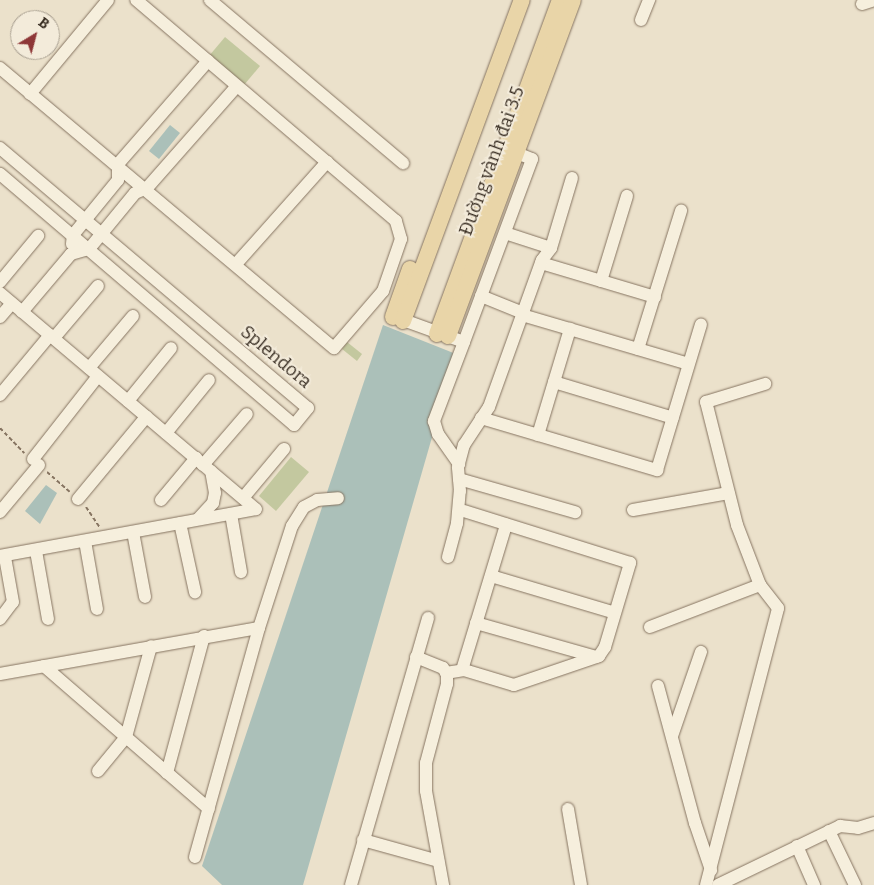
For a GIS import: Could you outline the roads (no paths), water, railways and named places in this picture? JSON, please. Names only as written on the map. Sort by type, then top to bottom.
[{"type":"main road","points":[[398,319],[510,0]]},
{"type":"main road","name":"Đường vành đai 3.5","points":[[398,319],[522,0]]},
{"type":"main road","name":"Đường vành đai 3.5","points":[[442,335],[560,0]]},
{"type":"main road","name":"Đường vành đai 3.5","points":[[442,335],[516,153],[573,0]]},
{"type":"street","points":[[30,94],[108,0]]},
{"type":"street","points":[[0,68],[147,188],[334,348],[383,291],[401,239],[396,221],[136,0]]},
{"type":"street","points":[[210,0],[403,163]]},
{"type":"street","points":[[641,20],[649,0]]},
{"type":"street","points":[[71,254],[72,235],[118,180],[118,165],[208,61]]},
{"type":"street","points":[[22,312],[71,254],[89,249],[135,193],[147,188],[237,86]]},
{"type":"street","name":"Splendora","points":[[0,148],[308,408],[294,424],[0,174]]},
{"type":"street","points":[[459,464],[438,434],[434,421],[532,159],[516,153]]},
{"type":"street","points":[[236,264],[327,162]]},
{"type":"street","points":[[448,557],[457,523],[459,464],[469,433],[489,407],[541,263],[551,248],[572,178]]},
{"type":"street","points":[[601,281],[626,196]]},
{"type":"street","points":[[638,350],[681,211]]},
{"type":"street","points":[[505,233],[551,248]]},
{"type":"street","points":[[0,282],[38,236]]},
{"type":"street","points":[[541,263],[655,297]]},
{"type":"street","points":[[0,395],[98,286]]},
{"type":"street","points":[[0,293],[256,509],[2,556],[13,602],[0,619]]},
{"type":"street","points":[[481,296],[522,314],[688,364]]},
{"type":"street","points":[[0,317],[12,303]]},
{"type":"street","points":[[0,512],[36,462],[133,316]]},
{"type":"street","points":[[398,319],[464,342]]},
{"type":"street","points":[[481,418],[657,470],[701,324]]},
{"type":"street","points":[[538,435],[570,329]]},
{"type":"street","points":[[128,401],[171,348]]},
{"type":"street","points":[[166,433],[209,380]]},
{"type":"street","points":[[554,382],[673,418]]},
{"type":"street","points":[[706,885],[778,608],[760,585],[728,494],[706,402],[765,384]]},
{"type":"street","points":[[161,500],[203,465],[246,414]]},
{"type":"street","points":[[78,499],[146,417]]},
{"type":"street","points":[[243,498],[284,449]]},
{"type":"street","points":[[185,522],[204,515],[213,503],[215,493],[203,465]]},
{"type":"street","points":[[459,478],[575,512]]},
{"type":"street","points":[[633,510],[728,494]]},
{"type":"street","points":[[195,857],[259,628],[299,512],[317,500],[338,498]]},
{"type":"street","points":[[446,673],[462,670],[514,685],[596,657],[605,647],[630,563],[464,511]]},
{"type":"street","points":[[231,514],[241,572]]},
{"type":"street","points":[[185,522],[195,592]]},
{"type":"street","points":[[462,670],[506,525]]},
{"type":"street","points":[[133,532],[144,597]]},
{"type":"street","points":[[85,541],[97,609]]},
{"type":"street","points":[[36,551],[48,619]]},
{"type":"street","points":[[491,576],[615,613]]},
{"type":"street","points":[[650,626],[760,585]]},
{"type":"street","points":[[351,885],[428,618]]},
{"type":"street","points":[[476,623],[596,657]]},
{"type":"street","points":[[0,674],[204,636],[259,628]]},
{"type":"street","points":[[167,773],[204,636]]},
{"type":"street","points":[[98,771],[126,737],[151,646]]},
{"type":"street","points":[[672,736],[701,652]]},
{"type":"street","points":[[416,657],[443,668],[446,673],[447,684],[426,763],[426,791],[443,885]]},
{"type":"street","points":[[44,666],[209,809]]},
{"type":"street","points":[[658,686],[695,823],[711,870]]},
{"type":"street","points":[[568,809],[581,885]]},
{"type":"street","points":[[722,884],[840,826],[858,828],[874,823]]},
{"type":"street","points":[[829,831],[855,885]]},
{"type":"street","points":[[363,840],[438,861]]},
{"type":"street","points":[[797,846],[814,885]]},
{"type":"water","points":[[170,125],[180,133],[159,159],[149,151]]},
{"type":"water","points":[[383,325],[456,354],[303,885],[222,885],[202,866]]},
{"type":"water","points":[[46,485],[57,493],[40,524],[25,511]]}]
